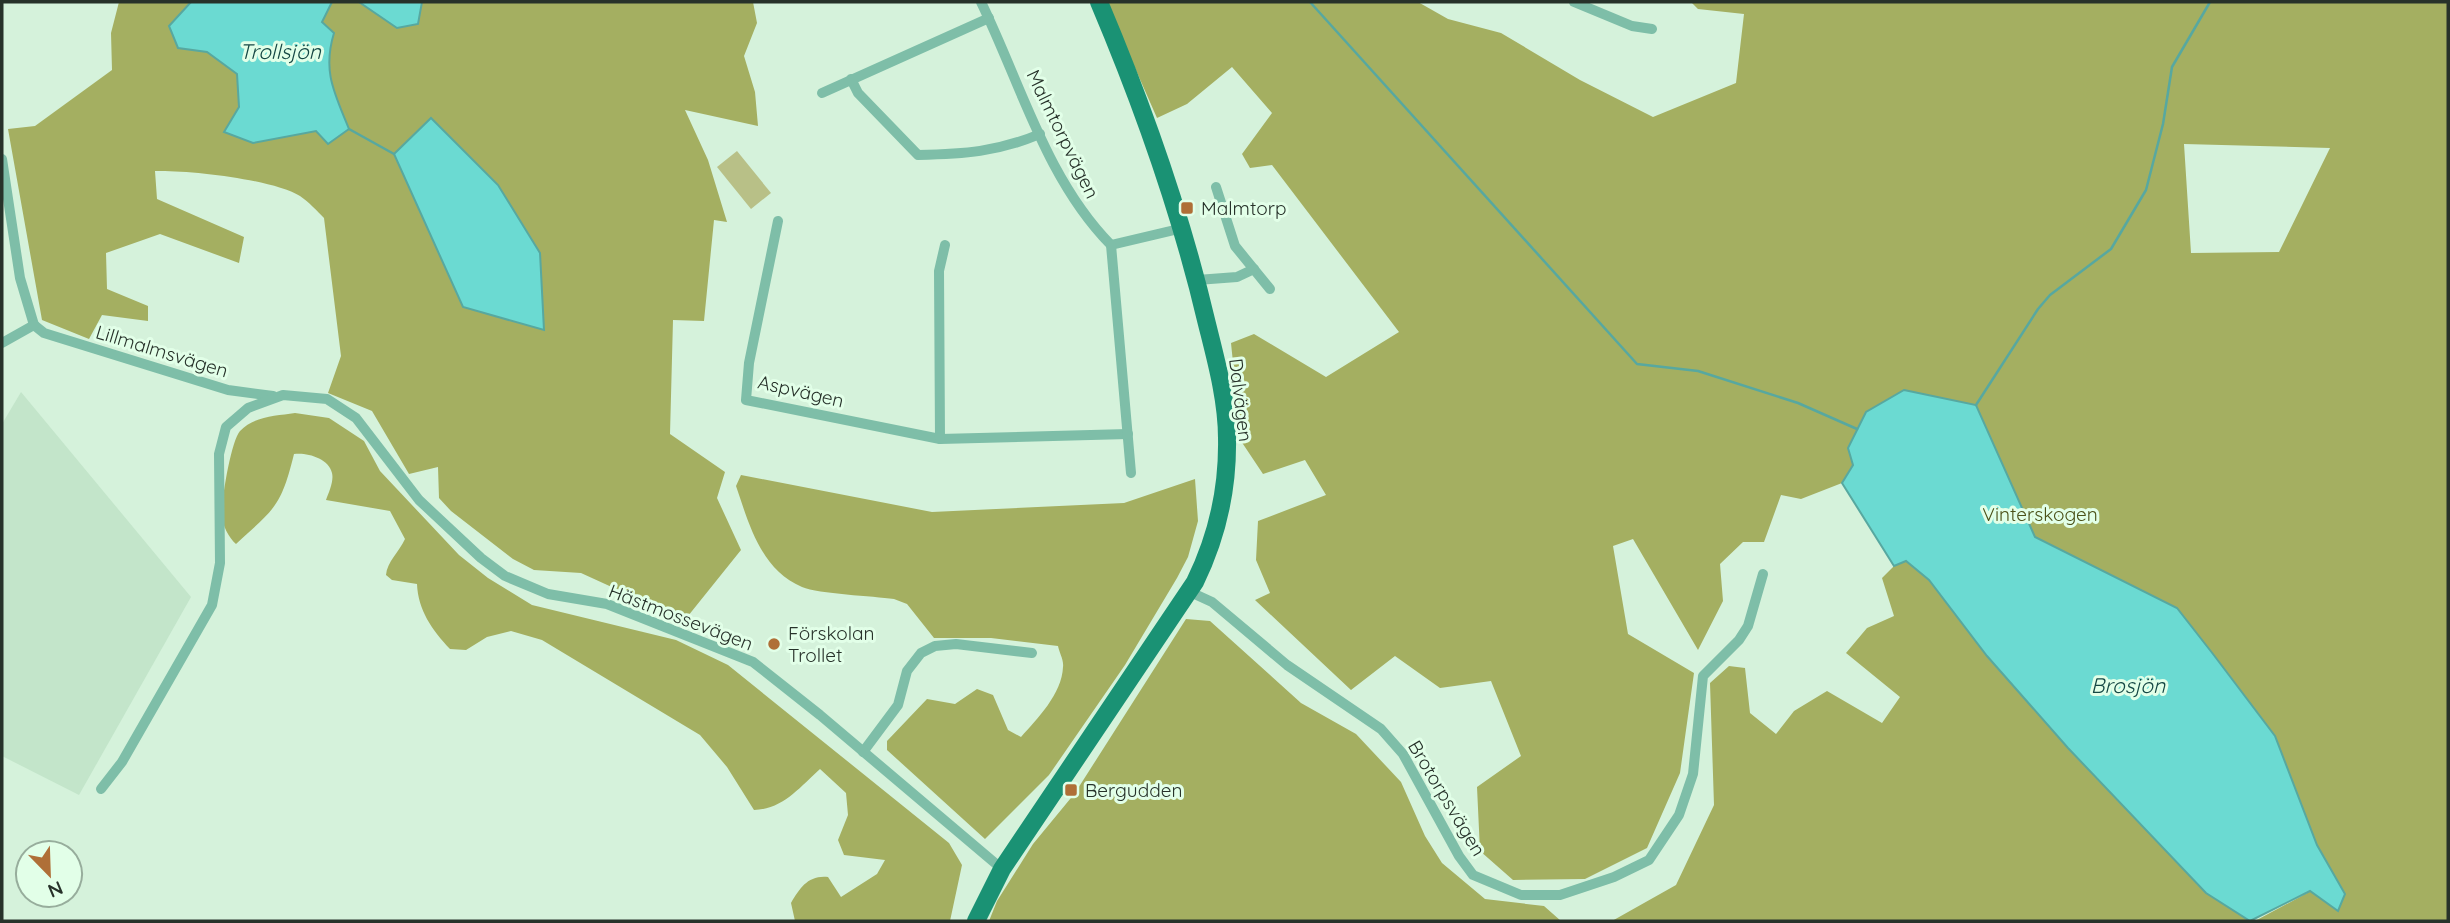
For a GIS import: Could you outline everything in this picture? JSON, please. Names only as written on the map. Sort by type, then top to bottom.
[{"type":"main road","name":"Dalvägen","points":[[976,921],[1002,869],[1201,568],[1218,520],[1227,458],[1225,410],[1183,228],[1126,66],[1099,2]]},
{"type":"street","name":"Malmtorpvägen","points":[[981,2],[1071,198],[1111,245]]},
{"type":"street","points":[[1574,2],[1632,26],[1653,29]]},
{"type":"street","points":[[822,93],[989,18]]},
{"type":"street","points":[[851,79],[858,93],[918,155],[964,154],[1005,149],[1040,135]]},
{"type":"street","points":[[2,159],[20,278],[34,325],[2,344]]},
{"type":"street","points":[[1216,187],[1235,246],[1270,289]]},
{"type":"street","name":"Aspvägen","points":[[778,220],[749,363],[746,400],[940,439],[1128,434]]},
{"type":"street","points":[[1131,473],[1111,245],[1183,228]]},
{"type":"street","points":[[940,439],[939,271],[945,245]]},
{"type":"street","points":[[1197,280],[1237,277],[1254,269]]},
{"type":"street","name":"Lillmalmsvägen","points":[[34,325],[44,333],[228,390],[266,396],[283,395]]},
{"type":"street","name":"Hästmossevägen","points":[[101,789],[122,762],[212,605],[220,563],[219,454],[226,427],[248,408],[283,395],[327,399],[356,418],[419,500],[481,558],[505,576],[548,594],[607,604],[752,662],[1002,869]]},
{"type":"street","name":"Brotorpsvägen","points":[[1188,591],[1212,602],[1287,665],[1381,729],[1403,754],[1459,856],[1473,875],[1521,895],[1560,895],[1614,877],[1649,860],[1679,815],[1693,774],[1703,676],[1739,640],[1748,626],[1763,574]]},
{"type":"street","points":[[863,752],[898,705],[907,671],[921,653],[935,646],[956,644],[1031,653]]},
{"type":"shaded area","points":[[737,151],[771,193],[751,209],[717,167]]},
{"type":"shaded area","points":[[21,392],[191,597],[79,795],[2,756],[2,424]]},
{"type":"green space","points":[[119,2],[191,2],[169,26],[178,48],[207,52],[237,74],[239,107],[224,132],[253,143],[316,131],[349,129],[330,71],[329,59],[334,33],[322,22],[332,2],[363,3],[397,28],[418,24],[422,2],[753,2],[757,23],[744,56],[755,92],[758,126],[685,110],[708,160],[727,222],[714,220],[704,321],[673,320],[670,434],[725,472],[717,498],[741,550],[688,616],[673,615],[581,573],[534,570],[513,559],[451,511],[439,498],[438,467],[409,474],[372,411],[328,393],[341,356],[324,218],[300,196],[287,190],[250,180],[188,172],[155,171],[157,199],[244,237],[239,263],[160,234],[106,253],[107,289],[148,306],[148,321],[102,315],[89,339],[42,320],[8,129],[35,126],[112,70],[111,33]]},
{"type":"green space","name":"Vinterskogen","points":[[1106,2],[1418,2],[1448,19],[1501,33],[1580,80],[1653,117],[1736,83],[1744,14],[1698,9],[1691,2],[2448,2],[2448,921],[2255,921],[2311,891],[2345,894],[2317,845],[2275,736],[2056,550],[2035,537],[1976,405],[1941,400],[1853,464],[1842,483],[1801,499],[1781,495],[1764,542],[1743,542],[1720,564],[1723,601],[1698,650],[1633,539],[1613,546],[1628,634],[1694,673],[1680,773],[1647,848],[1585,879],[1513,880],[1480,851],[1477,787],[1521,756],[1491,681],[1440,688],[1395,656],[1351,690],[1255,600],[1270,593],[1256,560],[1258,521],[1326,495],[1305,460],[1263,474],[1241,441],[1231,343],[1254,334],[1326,377],[1399,332],[1272,165],[1250,168],[1242,154],[1272,113],[1232,67],[1187,104],[1157,118]],"holes":[[[2184,144],[2330,148],[2279,252],[2191,253]]]},
{"type":"green space","points":[[295,413],[329,418],[364,441],[380,471],[459,555],[488,578],[532,605],[676,640],[728,665],[949,843],[962,865],[950,921],[795,921],[791,903],[810,880],[828,877],[841,897],[877,874],[885,860],[844,855],[838,840],[848,815],[846,793],[820,769],[782,802],[754,810],[727,767],[700,735],[542,640],[511,631],[487,637],[466,650],[450,649],[427,619],[417,584],[392,580],[386,575],[405,539],[390,511],[326,500],[332,476],[330,468],[322,460],[311,455],[294,454],[285,485],[275,505],[236,544],[226,531],[222,515],[227,472],[237,437],[240,431],[252,422]]},
{"type":"green space","points":[[741,475],[932,512],[1124,503],[1195,479],[1198,521],[1188,557],[1125,665],[1049,775],[985,839],[887,750],[887,741],[927,699],[955,704],[977,689],[993,695],[1008,730],[1021,737],[1048,705],[1058,687],[1063,664],[1058,646],[991,638],[934,638],[907,604],[894,599],[802,587],[776,569],[758,544],[736,486]]},
{"type":"green space","points":[[1906,561],[1929,580],[1987,656],[2206,893],[2250,921],[1612,921],[1676,885],[1714,805],[1710,683],[1729,666],[1745,668],[1750,713],[1776,734],[1794,711],[1827,691],[1882,723],[1900,697],[1846,653],[1867,628],[1894,616],[1882,578],[1894,566]]},
{"type":"green space","points":[[1186,619],[1210,621],[1301,703],[1356,734],[1401,782],[1425,836],[1442,863],[1485,899],[1544,906],[1561,921],[989,921],[997,901],[1033,844],[1075,793]]},
{"type":"water","name":"Trollsjön","points":[[191,2],[332,2],[322,22],[334,33],[329,60],[330,71],[335,94],[349,129],[328,144],[316,131],[253,143],[224,132],[239,107],[237,74],[207,52],[178,48],[169,26]]},
{"type":"water","name":"Trollsjön","points":[[359,2],[422,2],[418,24],[397,28]]},
{"type":"water","points":[[431,118],[498,185],[540,253],[544,330],[463,307],[394,154]]},
{"type":"water","name":"Brosjön","points":[[1904,390],[1976,405],[2035,537],[2177,608],[2275,736],[2317,845],[2345,894],[2338,911],[2310,891],[2250,921],[2206,893],[2068,748],[1987,656],[1929,580],[1906,561],[1894,566],[1842,483],[1853,465],[1848,448],[1866,412]]},
{"type":"waterway","points":[[1310,2],[1637,364],[1698,371],[1798,403],[1857,429]]},
{"type":"waterway","points":[[1976,405],[2038,309],[2050,295],[2111,249],[2146,190],[2163,124],[2172,67],[2210,2]]},
{"type":"waterway","points":[[349,129],[394,154]]},
{"type":"place","name":"Malmtorp","points":[[1187,208]]},
{"type":"place","name":"Förskolan Trollet","points":[[774,644]]},
{"type":"place","name":"Bergudden","points":[[1071,790]]}]
